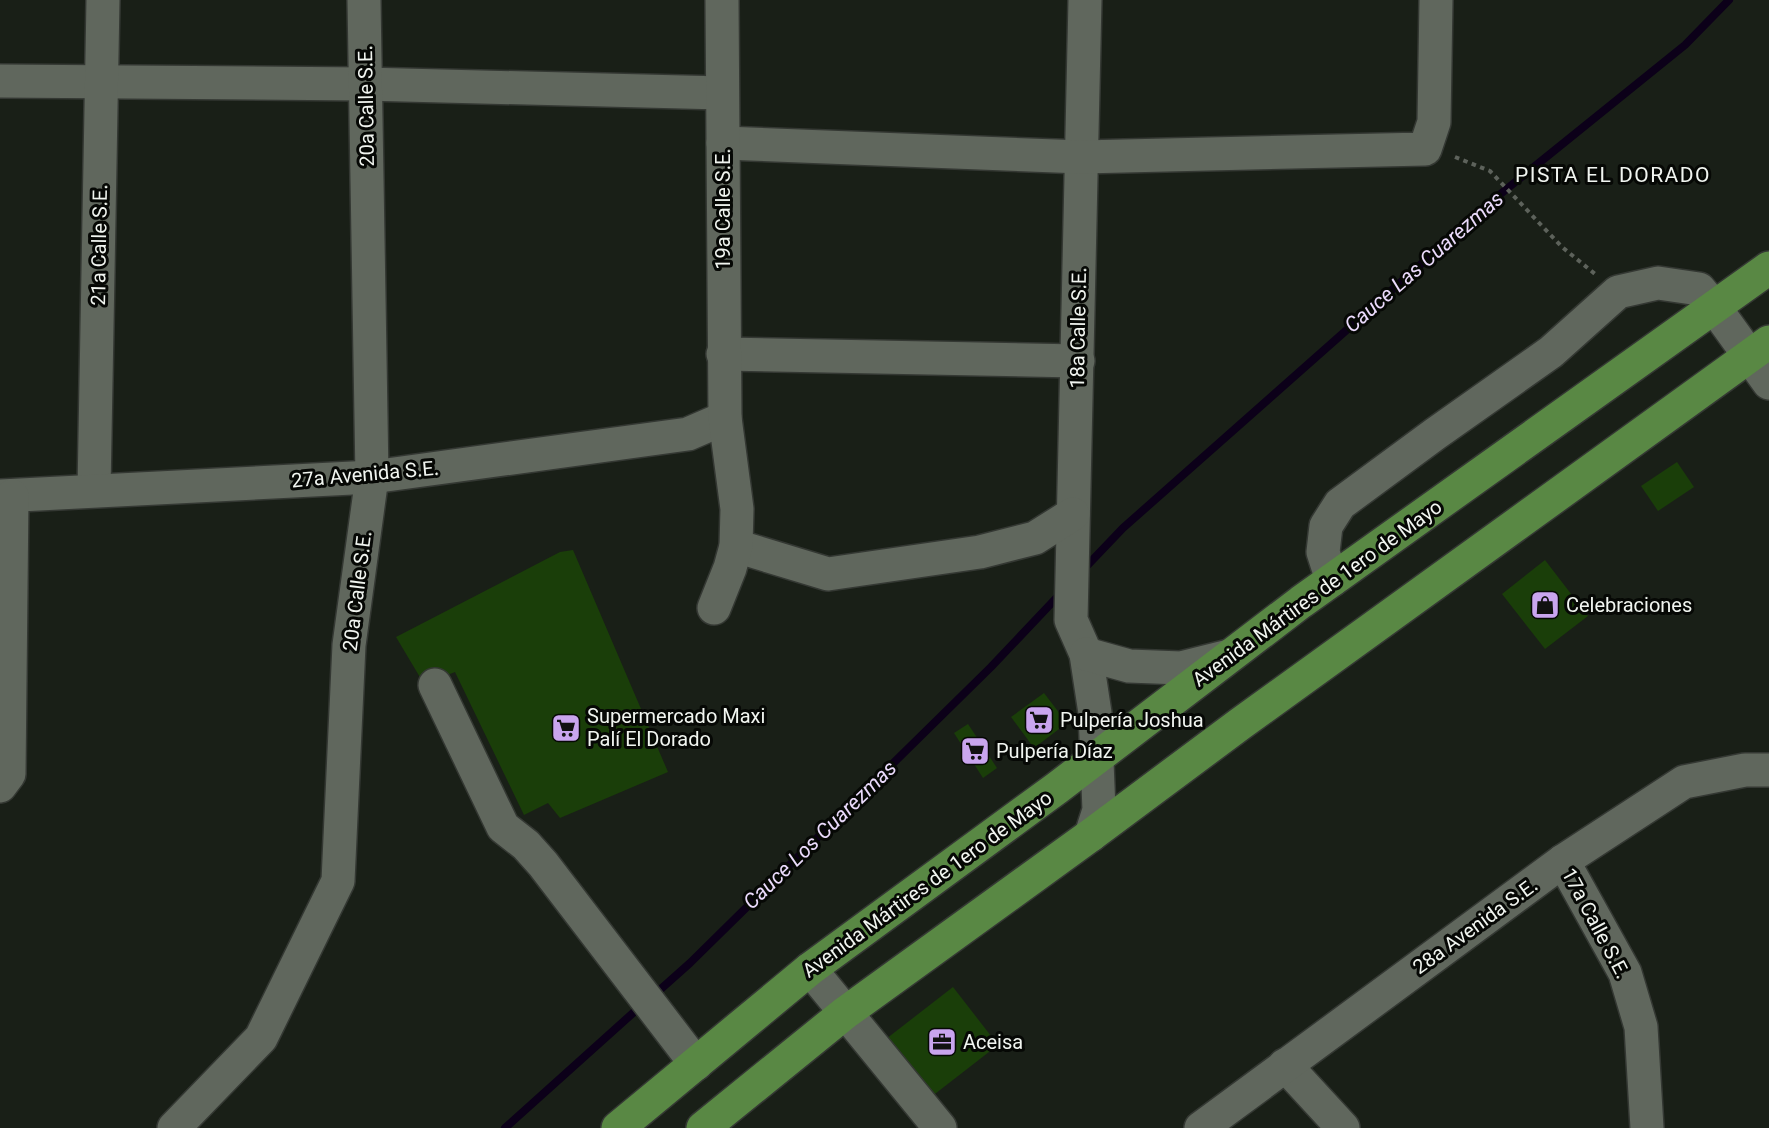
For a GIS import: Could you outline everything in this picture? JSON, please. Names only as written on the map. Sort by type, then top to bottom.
[{"type":"main road","name":"Avenida Mártires de 1ero de Mayo","points":[[618,1128],[810,969],[1047,795],[1332,580],[1769,268]]},
{"type":"main road","points":[[702,1128],[845,1013],[1091,835],[1249,717],[1760,349]]},
{"type":"street","name":"21a Calle S.E.","points":[[94,490],[103,0]]},
{"type":"street","name":"20a Calle S.E.","points":[[174,1128],[261,1038],[338,881],[349,645],[372,477],[364,0]]},
{"type":"street","name":"19a Calle S.E.","points":[[714,608],[736,546],[737,509],[725,418],[723,354],[722,0]]},
{"type":"street","name":"18a Calle S.E.","points":[[1085,0],[1071,620],[1086,654],[1095,713],[1099,810],[1091,835]]},
{"type":"street","points":[[723,143],[1082,157],[1425,149],[1434,122],[1436,0]]},
{"type":"street","points":[[0,81],[365,84],[722,93]]},
{"type":"street","points":[[1332,580],[1323,552],[1326,526],[1340,504],[1551,352],[1618,292],[1658,282],[1699,289],[1715,308],[1760,349],[1769,383]]},
{"type":"street","points":[[723,354],[1078,361]]},
{"type":"street","name":"27a Avenida S.E.","points":[[6,496],[372,477],[688,434],[725,418]]},
{"type":"street","points":[[0,786],[9,774],[6,496]]},
{"type":"street","points":[[736,546],[828,574],[980,552],[1035,538],[1072,524]]},
{"type":"street","points":[[1086,654],[1129,666],[1181,668],[1229,656]]},
{"type":"street","points":[[435,685],[503,827],[526,845],[543,864],[696,1064]]},
{"type":"street","name":"28a Avenida S.E.","points":[[1202,1128],[1563,861],[1684,782],[1745,770],[1769,770]]},
{"type":"street","name":"17a Calle S.E.","points":[[1563,861],[1625,973],[1641,1027],[1647,1128]]},
{"type":"street","points":[[810,969],[940,1128]]},
{"type":"street","points":[[1285,1065],[1343,1128]]},
{"type":"path","points":[[1425,149],[1460,158],[1490,171],[1562,248],[1618,292]]},
{"type":"building","points":[[1677,462],[1694,487],[1658,511],[1641,486]]},
{"type":"building","name":"Supermercado Maxi Palí El Dorado","points":[[573,550],[668,772],[560,818],[548,803],[524,815],[455,672],[424,684],[396,637],[560,552]]},
{"type":"building","name":"Celebraciones","points":[[1545,560],[1588,616],[1545,649],[1502,594]]},
{"type":"building","name":"Pulpería Joshua","points":[[1044,693],[1067,723],[1034,748],[1011,717]]},
{"type":"building","name":"Pulpería Díaz","points":[[968,724],[997,768],[983,778],[954,733]]},
{"type":"building","name":"Aceisa","points":[[953,987],[998,1045],[931,1097],[886,1039]]},
{"type":"waterway","name":"Cauce Las Cuarezmas","points":[[1081,572],[1123,528],[1498,196],[1685,45],[1729,0]]},
{"type":"waterway","name":"Cauce Los Cuarezmas","points":[[653,996],[690,963],[991,667],[1062,592]]},
{"type":"waterway","name":"Cauce Los Cuarezmas","points":[[505,1128],[643,1004]]},
{"type":"place","name":"Celebraciones","points":[[1545,605]]},
{"type":"place","name":"Pulpería Joshua","points":[[1039,720]]},
{"type":"place","name":"Supermercado Maxi Palí El Dorado","points":[[566,728]]},
{"type":"place","name":"Pulpería Díaz","points":[[975,751]]},
{"type":"place","name":"Aceisa","points":[[942,1042]]},
{"type":"district","name":"PISTA EL DORADO","points":[[1613,175]]}]
